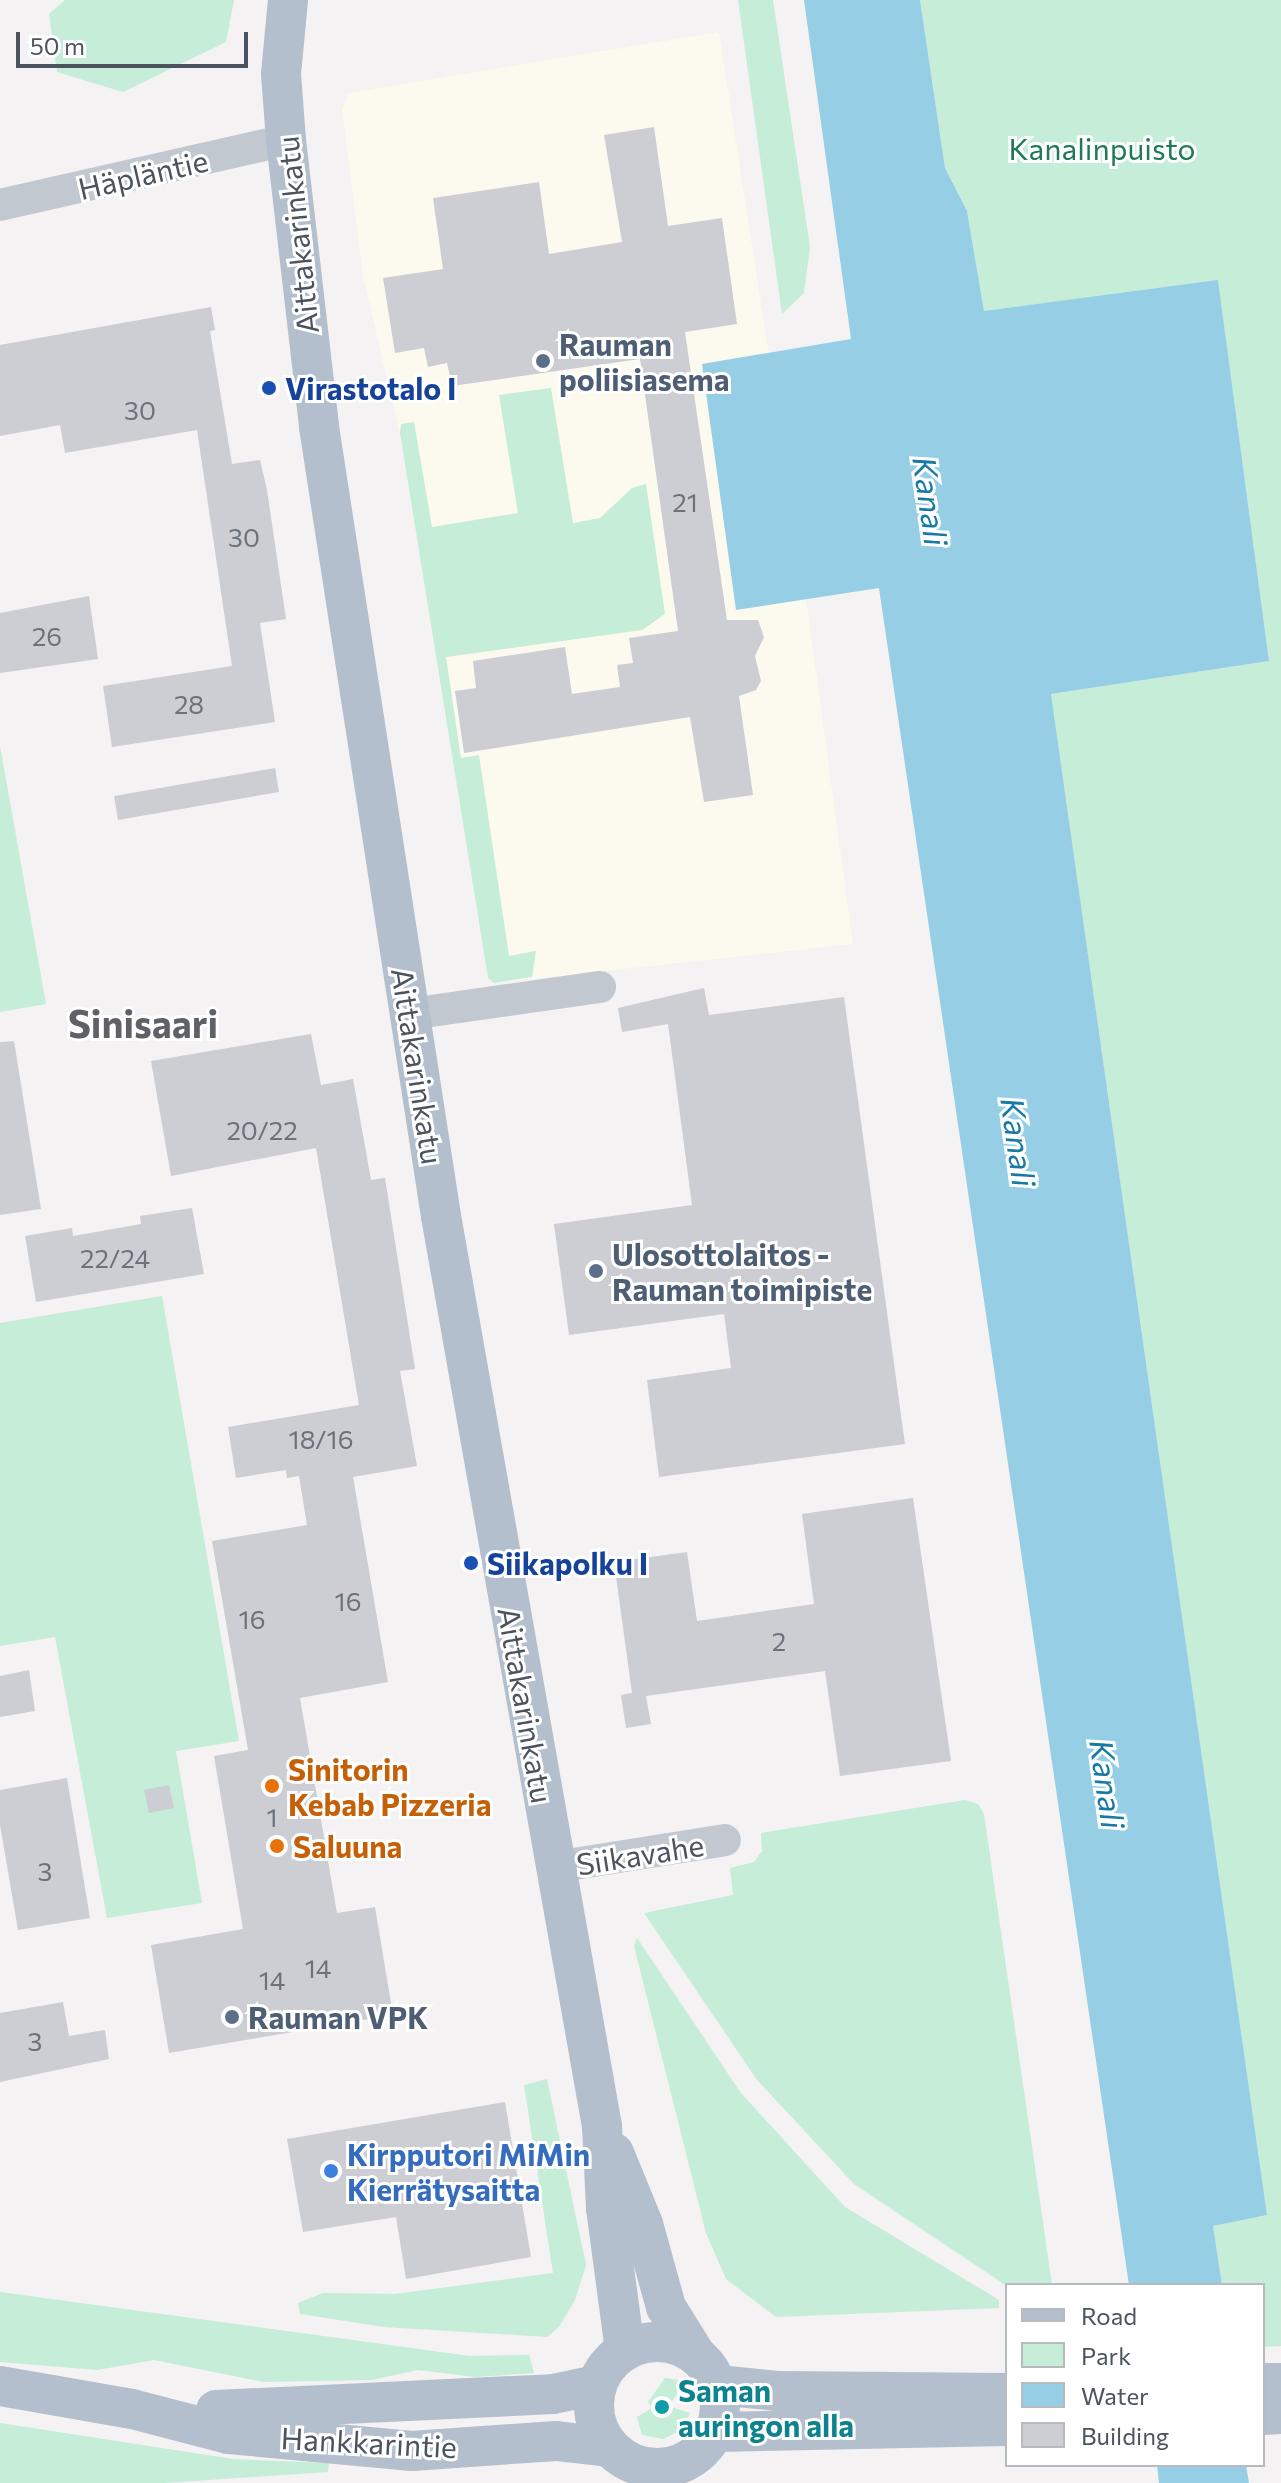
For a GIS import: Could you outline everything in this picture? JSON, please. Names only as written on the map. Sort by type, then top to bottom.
[{"type":"main road","name":"Aittakarinkatu","points":[[288,0],[281,74],[319,427],[410,1014],[602,2126],[606,2208],[625,2351]]},
{"type":"main road","name":"Aittakarinkatu","points":[[602,2126],[643,2224],[666,2307],[694,2352]]},
{"type":"main road","points":[[706,2483],[711,2438],[721,2407],[718,2385],[694,2352],[671,2343],[649,2342],[625,2351],[607,2366],[597,2385],[597,2425],[609,2447],[652,2475],[681,2464],[711,2438],[1005,2426]]},
{"type":"main road","name":"Hankkarintie","points":[[132,2409],[265,2410],[553,2394],[597,2385]]},
{"type":"main road","points":[[718,2385],[777,2391],[1005,2393]]},
{"type":"main road","name":"Hankkarintie","points":[[0,2386],[132,2409],[229,2434],[412,2451],[556,2441],[609,2447]]},
{"type":"street","name":"Häpläntie","points":[[0,205],[286,140]]},
{"type":"street","points":[[410,1014],[600,987]]},
{"type":"street","name":"Siikavahe","points":[[555,1867],[725,1840]]},
{"type":"shaded area","points":[[719,32],[769,355],[703,364],[736,609],[806,598],[853,944],[494,983],[488,978],[400,433],[363,277],[342,109],[349,93]]},
{"type":"green space","points":[[65,0],[234,0],[226,42],[123,92],[57,72],[49,14]]},
{"type":"green space","points":[[738,0],[773,0],[810,247],[804,293],[782,314]]},
{"type":"green space","name":"Kanalinpuisto","points":[[920,0],[1281,0],[1281,2346],[1265,2347],[1265,2283],[1222,2283],[1213,2226],[1267,2215],[1051,694],[1269,661],[1218,281],[984,311],[967,211],[945,168]]},
{"type":"green space","points":[[551,388],[573,523],[600,518],[632,488],[646,484],[665,614],[642,630],[446,657],[461,758],[479,755],[509,956],[536,951],[532,977],[494,983],[488,978],[400,433],[401,424],[414,422],[432,527],[518,513],[499,395]]},
{"type":"green space","points":[[0,746],[46,1004],[0,1012]]},
{"type":"green space","points":[[162,1296],[239,1741],[176,1751],[202,1903],[107,1918],[55,1637],[0,1646],[0,1323]]},
{"type":"green space","points":[[965,1800],[978,1804],[984,1814],[1052,2283],[1005,2285],[854,2184],[757,2080],[644,1913],[733,1895],[730,1868],[754,1862],[762,1851],[761,1833]]},
{"type":"green space","points":[[637,1938],[741,2093],[845,2207],[999,2300],[999,2308],[776,2317],[726,2279],[706,2233],[634,1946]]},
{"type":"green space","points":[[547,2079],[586,2265],[575,2300],[559,2327],[547,2337],[384,2327],[300,2314],[298,2303],[323,2293],[395,2294],[553,2273],[524,2085]]},
{"type":"green space","points":[[0,2292],[470,2356],[529,2355],[534,2373],[475,2377],[418,2370],[372,2380],[264,2382],[154,2360],[97,2370],[0,2362]]},
{"type":"green space","points":[[665,2378],[680,2380],[683,2388],[668,2406],[690,2413],[682,2430],[663,2439],[642,2435],[637,2417],[652,2408],[648,2402]]},
{"type":"green space","points":[[0,2423],[233,2459],[329,2463],[328,2472],[165,2483],[0,2483]]},
{"type":"water","name":"Kanali","points":[[804,0],[920,0],[945,168],[967,211],[984,311],[1218,280],[1269,661],[1051,694],[1267,2215],[1213,2226],[1222,2283],[1129,2283],[879,588],[736,610],[702,364],[851,339]]},
{"type":"water","points":[[1157,2467],[1246,2467],[1249,2483],[1159,2483]]},
{"type":"building","points":[[654,127],[668,226],[722,218],[737,324],[685,332],[727,620],[758,620],[764,637],[755,656],[761,681],[756,690],[739,696],[753,795],[704,802],[690,717],[464,753],[455,691],[476,688],[473,661],[565,647],[572,694],[620,687],[617,665],[633,663],[629,638],[678,631],[640,359],[452,386],[447,363],[428,367],[424,348],[395,353],[383,278],[443,269],[433,198],[539,182],[549,254],[622,242],[604,135]]},
{"type":"building","points":[[211,307],[215,330],[210,331],[232,464],[260,460],[267,490],[286,619],[260,623],[275,722],[112,747],[103,686],[232,666],[197,430],[65,453],[60,425],[0,436],[0,345]]},
{"type":"building","points":[[89,596],[98,659],[0,673],[0,613]]},
{"type":"building","points":[[275,768],[279,792],[118,820],[114,796]]},
{"type":"building","points":[[704,988],[709,1015],[844,997],[905,1444],[659,1477],[647,1380],[731,1368],[724,1314],[569,1335],[554,1224],[692,1205],[668,1024],[622,1032],[618,1008]]},
{"type":"building","points":[[311,1034],[321,1085],[353,1079],[371,1180],[385,1178],[415,1369],[400,1371],[417,1466],[353,1477],[388,1682],[300,1698],[337,1913],[375,1907],[393,2015],[169,2053],[151,1945],[243,1929],[214,1756],[248,1750],[212,1541],[307,1525],[299,1476],[287,1478],[286,1470],[236,1478],[228,1427],[359,1405],[316,1148],[171,1176],[151,1061]]},
{"type":"building","points":[[14,1041],[41,1209],[0,1215],[0,1042]]},
{"type":"building","points":[[192,1208],[204,1274],[36,1302],[25,1236],[72,1228],[73,1236],[141,1224],[140,1216]]},
{"type":"building","points":[[913,1498],[951,1761],[840,1776],[825,1671],[646,1696],[651,1724],[626,1728],[621,1695],[632,1693],[614,1562],[687,1552],[697,1621],[814,1604],[802,1514]]},
{"type":"building","points":[[29,1670],[35,1711],[0,1717],[0,1676]]},
{"type":"building","points":[[67,1778],[90,1918],[18,1930],[0,1825],[0,1790]]},
{"type":"building","points":[[169,1785],[174,1808],[149,1813],[144,1790]]},
{"type":"building","points":[[63,2002],[69,2036],[105,2030],[109,2059],[0,2082],[0,2013]]},
{"type":"building","points":[[505,2102],[531,2257],[406,2279],[396,2217],[303,2232],[287,2139]]},
{"type":"place","name":"Rauman poliisiasema","points":[[543,361]]},
{"type":"place","name":"Virastotalo I","points":[[269,388]]},
{"type":"place","name":"Ulosottolaitos - Rauman toimipiste","points":[[596,1271]]},
{"type":"place","name":"Siikapolku I","points":[[471,1563]]},
{"type":"place","name":"Sinitorin Kebab Pizzeria","points":[[272,1786]]},
{"type":"place","name":"Saluuna","points":[[277,1846]]},
{"type":"place","name":"Rauman VPK","points":[[232,2017]]},
{"type":"place","name":"Kirpputori MiMin Kierrätysaitta","points":[[331,2171]]},
{"type":"place","name":"Saman auringon alla","points":[[662,2407]]},
{"type":"district","name":"Sinisaari","points":[[143,1023]]}]
